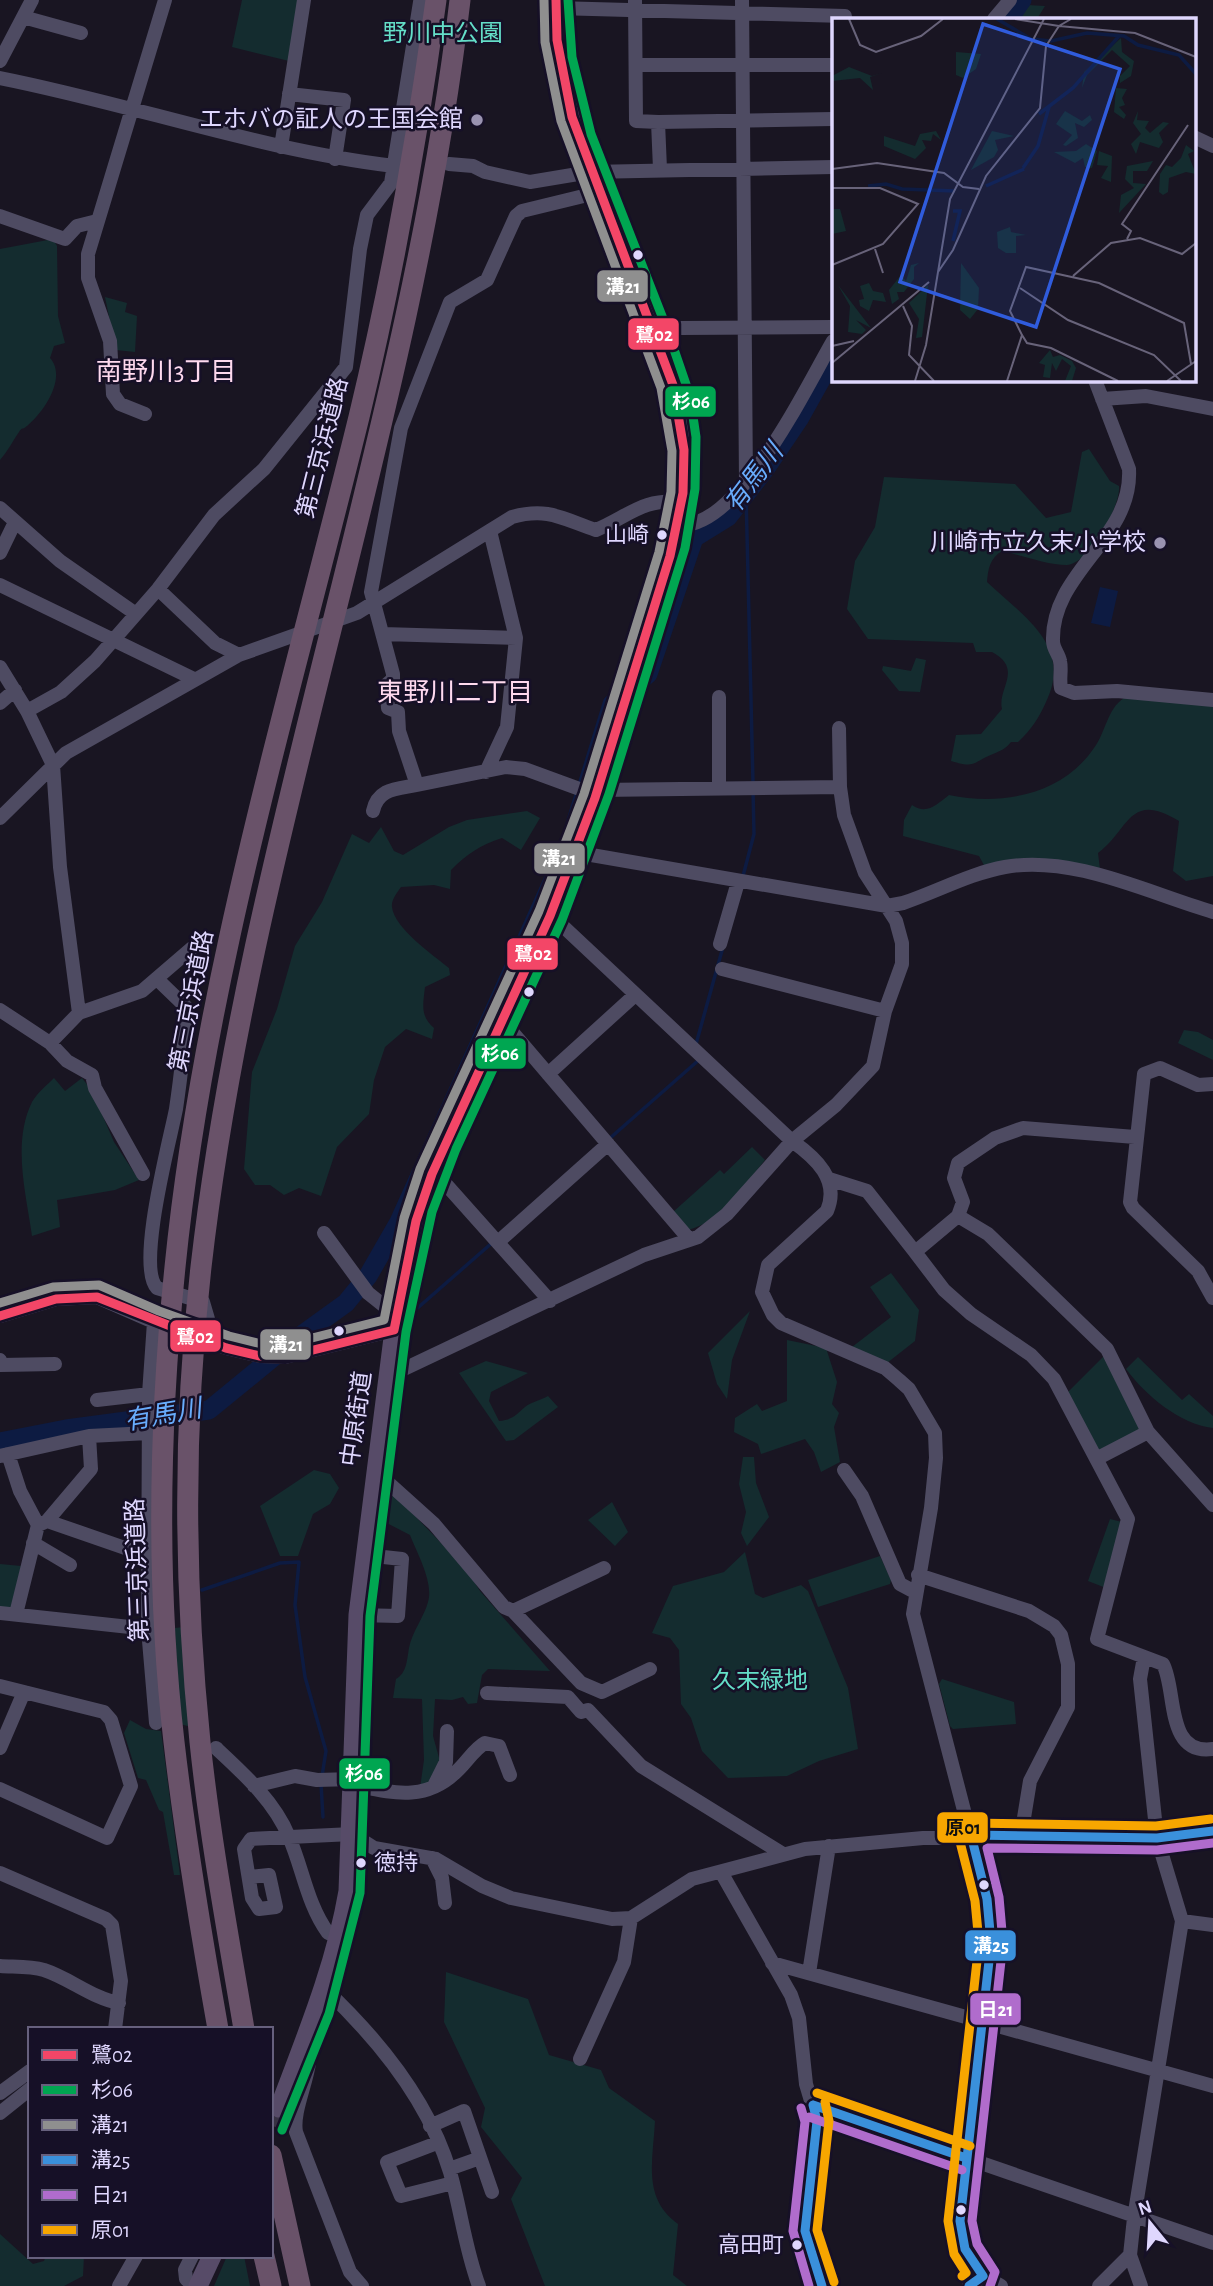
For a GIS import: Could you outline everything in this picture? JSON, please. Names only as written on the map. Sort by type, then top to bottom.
[{"type":"highway","name":"第三京浜道路","points":[[218,2027],[191,1878],[173,1738],[164,1617],[162,1485],[175,1266],[207,1053],[237,908],[360,413],[401,174],[436,0]]},
{"type":"highway","name":"第三京浜道路","points":[[244,2027],[218,1877],[208,1746],[190,1614],[188,1508],[194,1345],[201,1267],[234,1059],[263,914],[396,369],[435,183],[460,0]]},
{"type":"highway","points":[[273,2164],[300,2286]]},
{"type":"highway","points":[[264,2258],[271,2286]]},
{"type":"main road","name":"中原街道","points":[[279,2108],[325,1989],[340,1935],[348,1891],[358,1615],[374,1470],[396,1323],[420,1208],[434,1171],[551,915],[575,852],[591,792],[678,525],[684,438],[678,399],[656,333],[590,172],[564,84],[556,4]]},
{"type":"main road","points":[[196,2286],[211,2258]]},
{"type":"street","points":[[0,61],[32,0]]},
{"type":"street","points":[[145,414],[120,404],[113,394],[110,341],[88,278],[88,254],[134,111],[165,0]]},
{"type":"street","points":[[281,147],[304,0]]},
{"type":"street","points":[[27,711],[78,679],[158,589],[214,515],[264,469],[346,367],[360,249],[367,215],[401,174],[420,2],[429,0]]},
{"type":"street","points":[[556,4],[742,6],[845,18],[846,0]]},
{"type":"street","points":[[995,18],[1010,0]]},
{"type":"street","points":[[635,5],[636,121],[832,120]]},
{"type":"street","points":[[742,6],[746,482]]},
{"type":"street","points":[[23,16],[81,33]]},
{"type":"street","points":[[636,65],[832,65]]},
{"type":"street","points":[[0,78],[64,91],[134,111],[401,174]]},
{"type":"street","points":[[289,94],[344,100],[335,159]]},
{"type":"street","points":[[658,122],[660,169]]},
{"type":"street","points":[[1196,138],[1213,146]]},
{"type":"street","points":[[449,163],[472,166],[485,172],[530,182],[590,172],[832,167]]},
{"type":"street","points":[[417,785],[399,731],[398,712],[388,708],[386,685],[393,679],[371,592],[401,428],[450,302],[487,280],[516,216],[522,211],[600,192]]},
{"type":"street","points":[[0,216],[65,239],[78,226],[87,221],[97,221]]},
{"type":"street","points":[[656,333],[680,328],[832,327]]},
{"type":"street","points":[[678,525],[691,526],[718,511],[746,482],[832,343]]},
{"type":"street","points":[[1097,382],[1129,469],[1130,484],[1114,526],[1076,573],[1059,602],[1053,646],[1060,660],[1061,688],[1074,693],[1117,691],[1213,700]]},
{"type":"street","points":[[1102,399],[1146,396],[1213,409]]},
{"type":"street","points":[[0,818],[66,752],[239,655],[271,646],[358,613],[512,517],[530,512],[549,512],[596,530],[642,505],[661,500],[681,502]]},
{"type":"street","points":[[0,508],[60,561],[136,614]]},
{"type":"street","points":[[0,554],[15,522]]},
{"type":"street","points":[[486,772],[507,727],[516,638],[490,531]]},
{"type":"street","points":[[0,584],[194,679]]},
{"type":"street","points":[[158,589],[215,643],[239,655]]},
{"type":"street","points":[[383,634],[516,638]]},
{"type":"street","points":[[0,667],[27,711],[53,765],[61,880],[79,1013]]},
{"type":"street","points":[[0,703],[15,690]]},
{"type":"street","points":[[719,698],[719,789]]},
{"type":"street","points":[[389,1373],[404,1369],[645,1255],[698,1237],[727,1214],[792,1141],[836,1105],[873,1066],[885,1011],[902,964],[902,943],[887,906],[864,873],[844,815],[840,787],[839,728]]},
{"type":"street","points":[[373,811],[376,800],[383,792],[506,767],[525,768],[591,792],[840,787]]},
{"type":"street","points":[[575,852],[887,906],[904,903],[1004,867],[1029,866],[1100,875],[1213,912]]},
{"type":"street","points":[[720,944],[738,882]]},
{"type":"street","points":[[551,915],[792,1141],[813,1156],[829,1179],[832,1200],[827,1211],[768,1265],[762,1293],[773,1315],[782,1323],[885,1368],[909,1389],[934,1433],[936,1458],[931,1508],[913,1614],[971,1835],[990,1921],[990,1962],[966,2158],[960,2231],[969,2259],[983,2276],[1001,2286]]},
{"type":"street","points":[[50,1044],[79,1013],[142,991],[192,948]]},
{"type":"street","points":[[722,969],[885,1011]]},
{"type":"street","points":[[158,980],[186,1007],[185,1049],[155,1204],[150,1268],[152,1282],[157,1288],[203,1302],[208,1319],[205,1340]]},
{"type":"street","points":[[548,1074],[635,995]]},
{"type":"street","points":[[0,1010],[50,1044],[67,1061],[92,1075],[95,1088],[144,1174]]},
{"type":"street","points":[[502,1020],[689,1239]]},
{"type":"street","points":[[1211,1290],[1198,1271],[1130,1202],[1142,1081],[1149,1071],[1160,1068],[1198,1085],[1213,1084]]},
{"type":"street","points":[[915,1252],[958,1216],[963,1202],[954,1178],[958,1163],[1010,1131],[1023,1128],[1135,1137]]},
{"type":"street","points":[[498,1242],[608,1144]]},
{"type":"street","points":[[434,1171],[550,1301]]},
{"type":"street","points":[[829,1179],[867,1191],[944,1290],[971,1314],[1031,1355],[1054,1379],[1128,1519],[1096,1636],[1163,1664],[1170,1676],[1174,1720],[1180,1735],[1194,1746],[1213,1749]]},
{"type":"street","points":[[958,1216],[988,1234],[1107,1349],[1148,1432],[1213,1505]]},
{"type":"street","points":[[0,1316],[56,1299],[97,1297],[154,1322],[205,1340],[260,1356],[285,1357],[396,1323],[355,1278],[324,1233]]},
{"type":"street","points":[[154,1322],[149,1394],[148,1629],[156,1723]]},
{"type":"street","points":[[0,1360],[1,1365],[55,1364]]},
{"type":"street","points":[[97,1400],[149,1394]]},
{"type":"street","points":[[1098,1458],[1148,1432]]},
{"type":"street","points":[[148,1556],[43,1523],[20,1491],[4,1455],[89,1436],[149,1433]]},
{"type":"street","points":[[16,1614],[33,1543],[43,1523],[91,1469],[89,1436]]},
{"type":"street","points":[[374,1470],[434,1524],[504,1608],[513,1611],[581,1683],[602,1692],[650,1669]]},
{"type":"street","points":[[844,1470],[862,1496],[900,1584],[915,1592]]},
{"type":"street","points":[[33,1543],[70,1565]]},
{"type":"street","points":[[358,1615],[398,1616],[402,1559],[365,1555]]},
{"type":"street","points":[[513,1611],[604,1568]]},
{"type":"street","points":[[918,1575],[1029,1611],[1054,1626],[1061,1634],[1068,1664],[1068,1707],[1030,1781],[1021,1836]]},
{"type":"street","points":[[0,1613],[148,1629]]},
{"type":"street","points":[[1141,2286],[1130,2255],[1134,2218],[1182,1921],[1157,1838],[1140,1679],[1143,1657]]},
{"type":"street","points":[[0,1686],[104,1712],[111,1720],[131,1786],[107,1838],[0,1789]]},
{"type":"street","points":[[0,1748],[24,1692]]},
{"type":"street","points":[[487,1693],[568,1697],[581,1712],[588,1710],[641,1766],[783,1854]]},
{"type":"street","points":[[433,1789],[446,1762],[447,1731]]},
{"type":"street","points":[[254,1786],[295,1776],[353,1782],[400,1795],[433,1789],[445,1783],[485,1744],[499,1746],[510,1775]]},
{"type":"street","points":[[208,1746],[254,1786],[289,1837],[314,1914],[328,1933],[340,1935]]},
{"type":"street","points":[[249,1877],[244,1849],[251,1839],[352,1834],[374,1848],[432,1858],[511,1898],[612,1919],[631,1918],[692,1879],[783,1854],[829,1846],[971,1835],[1157,1838],[1213,1831]]},
{"type":"street","points":[[809,1973],[829,1846]]},
{"type":"street","points":[[432,1858],[442,1878],[445,1903]]},
{"type":"street","points":[[720,1872],[791,1995],[799,2018],[806,2084],[817,2121],[805,2231],[822,2286]]},
{"type":"street","points":[[0,1873],[106,1919],[111,1926],[121,1981],[115,2027]]},
{"type":"street","points":[[580,2059],[624,1962],[631,1918]]},
{"type":"street","points":[[1182,1921],[1213,1925]]},
{"type":"street","points":[[772,1964],[1213,2086]]},
{"type":"street","points":[[0,1966],[43,1970],[94,1992],[106,2001],[119,2003]]},
{"type":"street","points":[[325,1989],[356,2018],[396,2068],[430,2126],[451,2176],[467,2255],[479,2286]]},
{"type":"street","points":[[305,2039],[310,2045],[311,2056],[294,2113],[296,2132],[350,2272],[362,2286]]},
{"type":"street","points":[[0,2093],[28,2072]]},
{"type":"street","points":[[0,2113],[28,2092]]},
{"type":"street","points":[[813,2105],[1134,2218],[1213,2243]]},
{"type":"street","points":[[430,2126],[464,2111],[492,2192]]},
{"type":"street","points":[[437,2143],[387,2162],[401,2196],[451,2176],[480,2158]]},
{"type":"street","points":[[1099,2286],[1130,2255]]},
{"type":"street","points":[[119,2286],[135,2258]]},
{"type":"street","points":[[191,2258],[185,2270],[186,2279],[196,2286]]},
{"type":"street","points":[[969,2286],[983,2276]]},
{"type":"green space","points":[[242,0],[299,0],[289,61],[232,47]]},
{"type":"green space","points":[[1027,5],[1045,6],[1038,18],[1016,18]]},
{"type":"green space","points":[[53,239],[57,246],[58,316],[65,343],[54,346],[50,358],[56,375],[47,403],[34,420],[20,430],[0,460],[0,249]]},
{"type":"green space","points":[[105,297],[127,303],[125,312],[137,316],[135,352],[116,350]]},
{"type":"green space","points":[[1089,449],[1110,481],[1119,486],[1115,507],[1094,545],[1076,562],[1067,565],[1043,562],[1002,551],[992,560],[988,573],[987,582],[1029,621],[1049,649],[1053,682],[1046,702],[1034,724],[1018,742],[1011,742],[1003,750],[974,764],[951,761],[956,735],[981,734],[1002,709],[1001,702],[1008,672],[1001,659],[992,652],[976,652],[973,643],[868,639],[847,609],[855,561],[875,527],[884,477],[1015,484],[1046,518],[1071,512],[1082,452]]},
{"type":"green space","points":[[916,658],[926,660],[920,692],[899,691],[882,670],[883,666],[911,671]]},
{"type":"green space","points":[[1124,698],[1213,706],[1213,876],[1186,881],[1173,871],[1179,821],[1150,810],[1140,811],[1131,817],[1098,853],[1100,869],[985,867],[979,856],[903,836],[904,820],[912,805],[927,809],[949,795],[990,799],[1010,797],[1029,793],[1065,777],[1081,764],[1094,748],[1110,714]]},
{"type":"green space","points":[[527,811],[540,818],[521,850],[502,838],[494,841],[474,851],[451,870],[450,889],[434,885],[401,887],[392,902],[394,915],[400,924],[449,968],[450,975],[425,987],[424,1010],[426,1019],[434,1028],[432,1039],[406,1029],[385,1047],[374,1080],[369,1114],[337,1147],[321,1196],[299,1188],[284,1195],[270,1185],[255,1185],[244,1169],[252,1072],[277,1009],[295,946],[322,902],[352,834],[369,843],[381,827],[394,851],[403,855],[449,827],[467,820]]},
{"type":"green space","points":[[1184,1030],[1198,1032],[1213,1040],[1213,1060],[1178,1043]]},
{"type":"green space","points":[[54,1078],[65,1091],[82,1078],[92,1091],[114,1142],[139,1180],[115,1190],[57,1200],[60,1227],[32,1236],[22,1168],[23,1134],[32,1102]]},
{"type":"green space","points":[[752,1147],[765,1160],[722,1211],[700,1226],[688,1230],[673,1212],[720,1170],[724,1174]]},
{"type":"green space","points":[[891,1273],[919,1310],[915,1341],[887,1363],[852,1347],[891,1317],[870,1287]]},
{"type":"green space","points":[[750,1311],[732,1360],[727,1399],[717,1384],[708,1353]]},
{"type":"green space","points":[[787,1340],[826,1348],[837,1382],[832,1404],[839,1413],[834,1427],[840,1462],[821,1472],[814,1452],[805,1439],[761,1454],[758,1444],[734,1432],[735,1418],[757,1404],[762,1411],[787,1401]]},
{"type":"green space","points":[[1106,1354],[1140,1430],[1107,1449],[1097,1449],[1067,1393]]},
{"type":"green space","points":[[1138,1357],[1182,1400],[1189,1394],[1213,1416],[1213,1428],[1176,1415],[1143,1389],[1126,1369]]},
{"type":"green space","points":[[486,1361],[528,1373],[491,1392],[489,1401],[499,1421],[511,1418],[527,1405],[548,1396],[558,1407],[514,1440],[506,1441],[459,1373]]},
{"type":"green space","points":[[743,1457],[754,1457],[756,1483],[769,1517],[747,1546],[741,1533],[746,1512],[739,1484]]},
{"type":"green space","points":[[314,1470],[330,1474],[339,1488],[330,1504],[313,1514],[298,1556],[280,1556],[260,1506]]},
{"type":"green space","points":[[391,1491],[466,1569],[480,1591],[550,1671],[488,1669],[482,1675],[477,1703],[468,1704],[463,1697],[452,1700],[435,1699],[433,1736],[441,1765],[431,1784],[420,1788],[424,1760],[422,1699],[393,1698],[396,1679],[404,1669],[415,1630],[428,1602],[429,1586],[410,1535],[379,1519]]},
{"type":"green space","points":[[612,1502],[628,1532],[615,1546],[588,1520]]},
{"type":"green space","points":[[1110,1519],[1126,1523],[1106,1588],[1088,1581]]},
{"type":"green space","name":"久末緑地","points":[[745,1552],[755,1594],[763,1598],[801,1585],[808,1591],[848,1688],[858,1749],[819,1761],[787,1776],[728,1778],[702,1751],[691,1718],[681,1704],[679,1650],[670,1638],[652,1633],[673,1586],[724,1572]]},
{"type":"green space","points":[[880,1556],[891,1580],[890,1584],[818,1607],[808,1580]]},
{"type":"green space","points":[[0,1564],[21,1566],[11,1609],[0,1608]]},
{"type":"green space","points":[[200,1625],[207,1731],[168,1721],[177,1675],[175,1628]]},
{"type":"green space","points":[[942,1679],[1014,1702],[1016,1724],[953,1729],[939,1684]]},
{"type":"green space","points":[[130,1720],[146,1729],[161,1731],[180,1875],[174,1875],[163,1812],[159,1810],[146,1780],[138,1778],[124,1733]]},
{"type":"green space","points":[[446,1972],[528,1999],[549,2055],[601,2070],[609,2088],[655,2121],[652,2164],[654,2191],[667,2214],[678,2224],[673,2275],[687,2286],[545,2286],[511,2199],[522,2178],[481,2127],[485,2108],[444,2022]]},
{"type":"green space","points":[[0,2234],[33,2264],[44,2261],[45,2258],[84,2258],[83,2276],[64,2286],[0,2286]]},
{"type":"green space","points":[[226,2258],[244,2258],[250,2286],[214,2286]]},
{"type":"water","points":[[1100,587],[1118,591],[1110,627],[1091,623]]},
{"type":"waterway","name":"有馬川","points":[[1010,18],[1022,0]]},
{"type":"waterway","name":"有馬川","points":[[0,1442],[66,1429],[209,1410],[292,1342],[346,1303],[368,1276],[399,1222],[568,847],[612,704],[648,674],[694,538],[728,517],[766,468],[799,419],[832,360]]},
{"type":"waterway","points":[[746,493],[753,783]]},
{"type":"waterway","points":[[743,876],[754,834],[753,790]]},
{"type":"waterway","points":[[696,1044],[723,947]]},
{"type":"waterway","points":[[609,1139],[700,1059]]},
{"type":"waterway","points":[[413,1312],[493,1242]]},
{"type":"waterway","points":[[202,1590],[280,1563],[299,1562],[295,1605],[305,1677],[326,1751],[322,1776]]},
{"type":"waterway","points":[[321,1784],[323,1817]]},
{"type":"tunnel","points":[[273,2121],[279,2108]]},
{"type":"transit line","name":"溝21","points":[[0,1303],[53,1287],[99,1285],[159,1311],[229,1336],[262,1344],[284,1345],[384,1320],[404,1218],[420,1169],[539,911],[584,794],[659,552],[671,492],[672,451],[661,388],[561,121],[545,42],[544,0]]},
{"type":"transit line","name":"鷺02","points":[[394,1330],[416,1221],[432,1174],[550,916],[595,798],[670,556],[683,493],[684,450],[673,385],[572,117],[557,40],[556,0]]},
{"type":"transit line","name":"杉06","points":[[282,2130],[329,2014],[360,1893],[370,1616],[406,1332],[432,1212],[456,1149],[562,920],[609,794],[685,548],[695,489],[696,437],[690,396],[667,329],[591,134],[572,57],[568,0]]},
{"type":"transit line","name":"鷺02","points":[[0,1316],[56,1299],[97,1297],[226,1348],[260,1356],[285,1357],[394,1330]]},
{"type":"transit line","name":"原01","points":[[962,2276],[966,2273],[954,2254],[948,2221],[979,1943],[975,1901],[959,1838],[960,1829],[970,1823],[1156,1826],[1211,1819]]},
{"type":"transit line","name":"溝25","points":[[969,2286],[983,2276],[965,2249],[960,2221],[991,1943],[987,1899],[971,1835],[1157,1838],[1213,1831]]},
{"type":"transit line","name":"日21","points":[[990,2286],[995,2272],[977,2244],[972,2221],[1003,1943],[999,1897],[987,1848],[1157,1850],[1213,1843]]},
{"type":"transit line","name":"原01","points":[[817,2093],[970,2146]]},
{"type":"transit line","name":"原01","points":[[825,2102],[829,2121],[817,2230],[834,2282]]},
{"type":"transit line","name":"溝25","points":[[813,2105],[817,2121],[805,2231],[822,2286]]},
{"type":"transit line","name":"溝25","points":[[813,2105],[966,2158]]},
{"type":"transit line","name":"日21","points":[[801,2108],[805,2122],[793,2231],[809,2286]]},
{"type":"transit line","name":"日21","points":[[809,2117],[962,2170]]},
{"type":"place","name":"エホバの証人の王国会館","points":[[477,120]]},
{"type":"place","name":"山崎","points":[[662,535]]},
{"type":"place","name":"川崎市立久末小学校","points":[[1160,543]]},
{"type":"place","name":"徳持","points":[[361,1863]]},
{"type":"place","name":"高田町","points":[[797,2245]]},
{"type":"district","name":"南野川3丁目","points":[[166,372]]},
{"type":"district","name":"東野川二丁目","points":[[455,693]]},
{"type":"park label","name":"野川中公園","points":[[443,34]]}]
